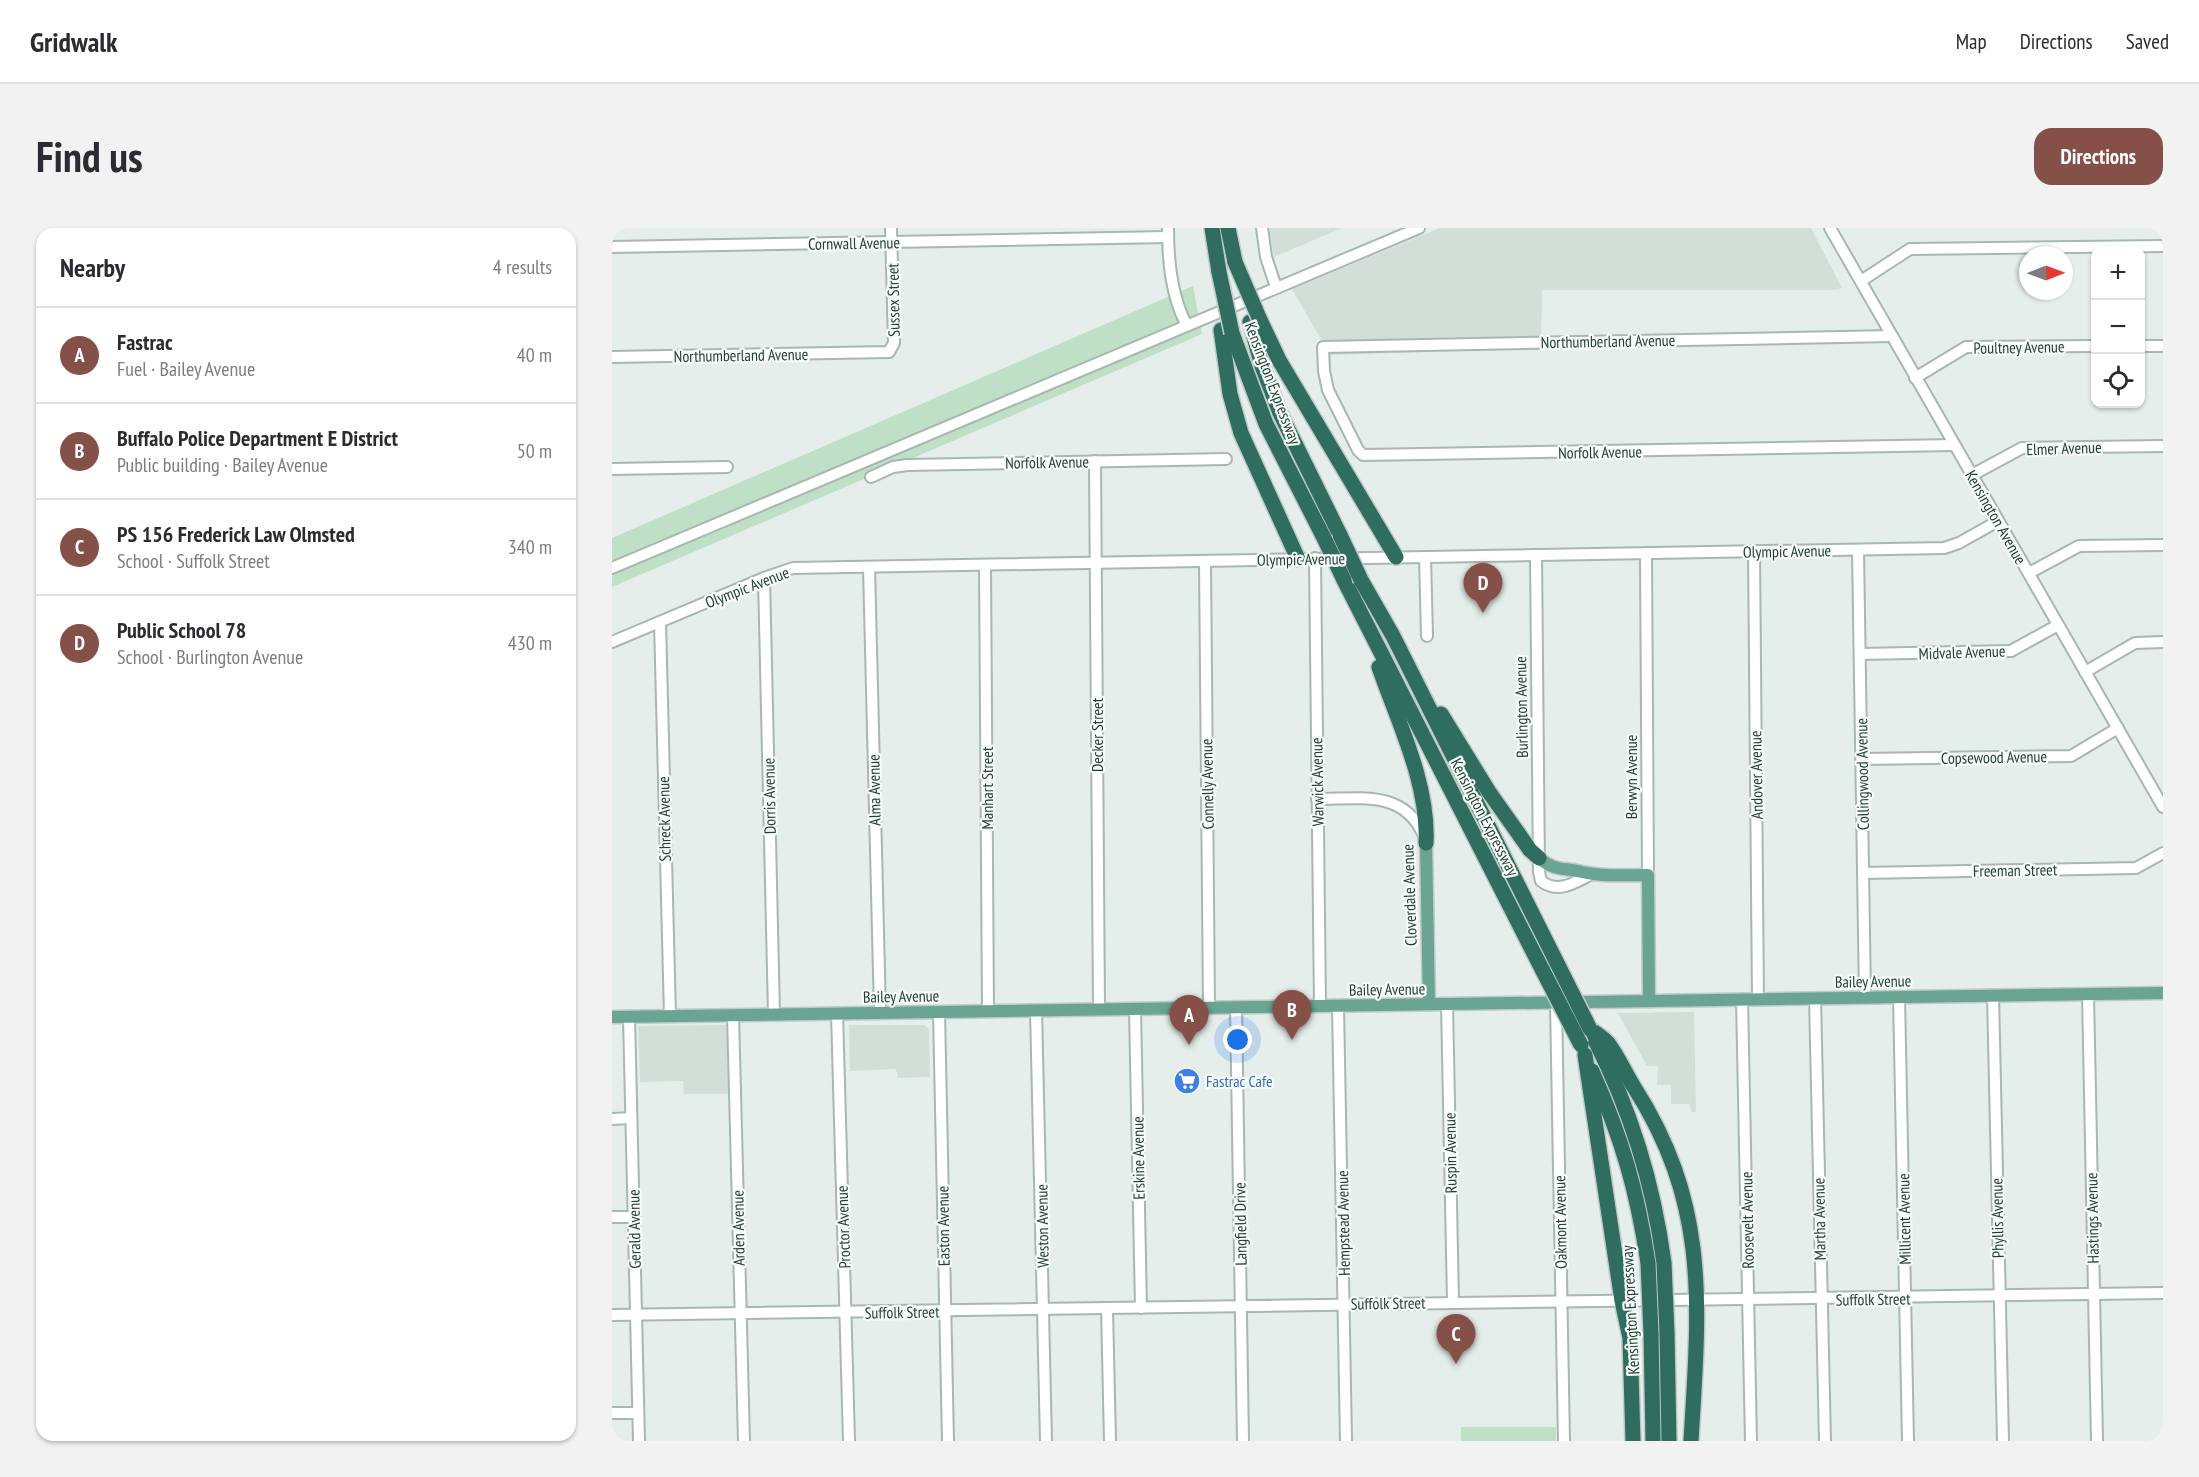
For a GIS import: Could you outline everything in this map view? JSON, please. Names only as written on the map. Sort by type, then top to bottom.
[{"type":"highway","points":[[1212,228],[1226,332],[1230,394],[1241,433],[1298,559]]},
{"type":"highway","points":[[1228,228],[1235,262],[1255,321],[1396,557]]},
{"type":"highway","name":"Kensington Expressway","points":[[1255,321],[1262,366],[1280,413],[1361,580],[1393,636],[1590,1029],[1593,1047],[1641,1214],[1648,1263],[1653,1441]]},
{"type":"highway","name":"Kensington Expressway","points":[[1226,332],[1266,424],[1543,970],[1618,1089],[1637,1138],[1652,1191],[1664,1263],[1669,1441]]},
{"type":"highway","points":[[1359,610],[1416,771],[1425,813],[1426,843]]},
{"type":"highway","points":[[1393,636],[1490,792],[1530,850],[1539,858]]},
{"type":"highway","points":[[1593,1047],[1650,1112],[1677,1173],[1687,1208],[1697,1299],[1691,1441]]},
{"type":"highway","points":[[1593,1047],[1622,1301],[1629,1338],[1633,1441]]},
{"type":"main road","name":"Cloverdale Avenue","points":[[1426,843],[1429,1004]]},
{"type":"main road","name":"Burlington Avenue","points":[[1539,858],[1557,870],[1590,875],[1648,875]]},
{"type":"main road","name":"Berwyn Avenue","points":[[1648,875],[1649,1001]]},
{"type":"main road","name":"Bailey Avenue","points":[[612,1017],[2163,993]]},
{"type":"street","name":"Sussex Street","points":[[870,354],[886,353],[893,347],[891,228]]},
{"type":"street","points":[[1262,228],[1266,257],[1276,287]]},
{"type":"street","points":[[612,568],[1186,324],[1419,228]]},
{"type":"street","name":"Kensington Avenue","points":[[1830,228],[2163,807]]},
{"type":"street","name":"Cornwall Avenue","points":[[612,247],[892,243],[1168,232]]},
{"type":"street","points":[[1168,232],[1169,263],[1174,290],[1186,324]]},
{"type":"street","points":[[1861,281],[1910,249],[2163,246]]},
{"type":"street","name":"Northumberland Avenue","points":[[1323,347],[1892,336]]},
{"type":"street","name":"Poultney Avenue","points":[[1915,378],[1966,347],[2091,346]]},
{"type":"street","points":[[2145,346],[2163,346]]},
{"type":"street","name":"Norfolk Avenue","points":[[1323,347],[1328,390],[1358,450],[1363,455],[1954,445]]},
{"type":"street","name":"Northumberland Avenue","points":[[612,357],[870,354]]},
{"type":"street","name":"Elmer Avenue","points":[[1972,475],[2022,448],[2163,446]]},
{"type":"street","name":"Norfolk Avenue","points":[[871,477],[893,467],[907,465],[1226,459]]},
{"type":"street","name":"Decker Street","points":[[1095,461],[1099,1009]]},
{"type":"street","points":[[612,469],[727,467]]},
{"type":"street","name":"Olympic Avenue","points":[[612,642],[788,568],[1948,548],[1998,521]]},
{"type":"street","points":[[2029,573],[2079,546],[2163,545]]},
{"type":"street","name":"Collingwood Avenue","points":[[1858,550],[1865,997]]},
{"type":"street","name":"Andover Avenue","points":[[1754,551],[1758,999]]},
{"type":"street","name":"Berwyn Avenue","points":[[1646,553],[1648,875]]},
{"type":"street","name":"Burlington Avenue","points":[[1536,555],[1539,872],[1541,881],[1562,888],[1590,875]]},
{"type":"street","points":[[1425,557],[1427,636]]},
{"type":"street","name":"Warwick Avenue","points":[[1315,558],[1320,1006]]},
{"type":"street","name":"Connelly Avenue","points":[[1205,561],[1209,1008]]},
{"type":"street","name":"Manhart Street","points":[[985,565],[988,1011]]},
{"type":"street","name":"Alma Avenue","points":[[869,567],[880,1013]]},
{"type":"street","name":"Dorris Avenue","points":[[764,578],[774,1014]]},
{"type":"street","name":"Schreck Avenue","points":[[660,622],[670,1016]]},
{"type":"street","name":"Midvale Avenue","points":[[1860,654],[2011,651],[2058,625]]},
{"type":"street","points":[[2085,672],[2135,643],[2163,642]]},
{"type":"street","name":"Copsewood Avenue","points":[[1862,759],[2071,756],[2118,728]]},
{"type":"street","name":"Cloverdale Avenue","points":[[1317,799],[1373,798],[1394,803],[1413,816],[1426,843]]},
{"type":"street","name":"Freeman Street","points":[[1863,873],[2136,868],[2163,853]]},
{"type":"street","name":"Hastings Avenue","points":[[2088,994],[2097,1441]]},
{"type":"street","name":"Phyllis Avenue","points":[[1993,995],[2003,1441]]},
{"type":"street","name":"Millicent Avenue","points":[[1899,997],[1908,1441]]},
{"type":"street","name":"Martha Avenue","points":[[1815,998],[1825,1441]]},
{"type":"street","name":"Roosevelt Avenue","points":[[1743,999],[1752,1441]]},
{"type":"street","name":"Oakmont Avenue","points":[[1556,1002],[1564,1441]]},
{"type":"street","name":"Ruspin Avenue","points":[[1447,1004],[1453,1302]]},
{"type":"street","name":"Hempstead Avenue","points":[[1338,1006],[1346,1441]]},
{"type":"street","name":"Langfield Drive","points":[[1236,1007],[1243,1441]]},
{"type":"street","name":"Erskine Avenue","points":[[1135,1009],[1141,1308]]},
{"type":"street","name":"Weston Avenue","points":[[1036,1010],[1046,1441]]},
{"type":"street","name":"Easton Avenue","points":[[939,1012],[948,1441]]},
{"type":"street","name":"Proctor Avenue","points":[[837,1013],[849,1441]]},
{"type":"street","name":"Arden Avenue","points":[[733,1015],[744,1441]]},
{"type":"street","name":"Gerald Avenue","points":[[629,1017],[639,1441]]},
{"type":"street","points":[[612,1119],[631,1118]]},
{"type":"street","points":[[612,1217],[634,1217]]},
{"type":"street","name":"Suffolk Street","points":[[612,1315],[2163,1293]]},
{"type":"street","points":[[1107,1309],[1110,1441]]},
{"type":"street","points":[[612,1413],[638,1413]]},
{"type":"shaded area","points":[[1269,228],[1342,228],[1274,257]]},
{"type":"shaded area","points":[[1440,228],[1811,228],[1842,288],[1834,290],[1542,290],[1541,348],[1330,355],[1292,289]]},
{"type":"shaded area","points":[[1694,1012],[1696,1112],[1691,1112],[1690,1104],[1671,1104],[1671,1085],[1657,1085],[1658,1066],[1647,1066],[1618,1013]]},
{"type":"shaded area","points":[[727,1025],[728,1094],[684,1094],[683,1081],[640,1082],[638,1026]]},
{"type":"shaded area","points":[[849,1025],[924,1025],[929,1029],[930,1077],[898,1078],[896,1069],[850,1071]]},
{"type":"green space","points":[[1193,286],[1202,334],[612,587],[612,538]]},
{"type":"green space","points":[[1461,1427],[1556,1427],[1556,1441],[1461,1441]]},
{"type":"place","name":"Public School 78","points":[[1483,613]]},
{"type":"place","name":"Buffalo Police Department E District","points":[[1292,1040]]},
{"type":"place","name":"Fastrac","points":[[1189,1045]]},
{"type":"place","name":"Fastrac Cafe","points":[[1187,1081]]},
{"type":"place","name":"PS 156 Frederick Law Olmsted","points":[[1456,1364]]}]
